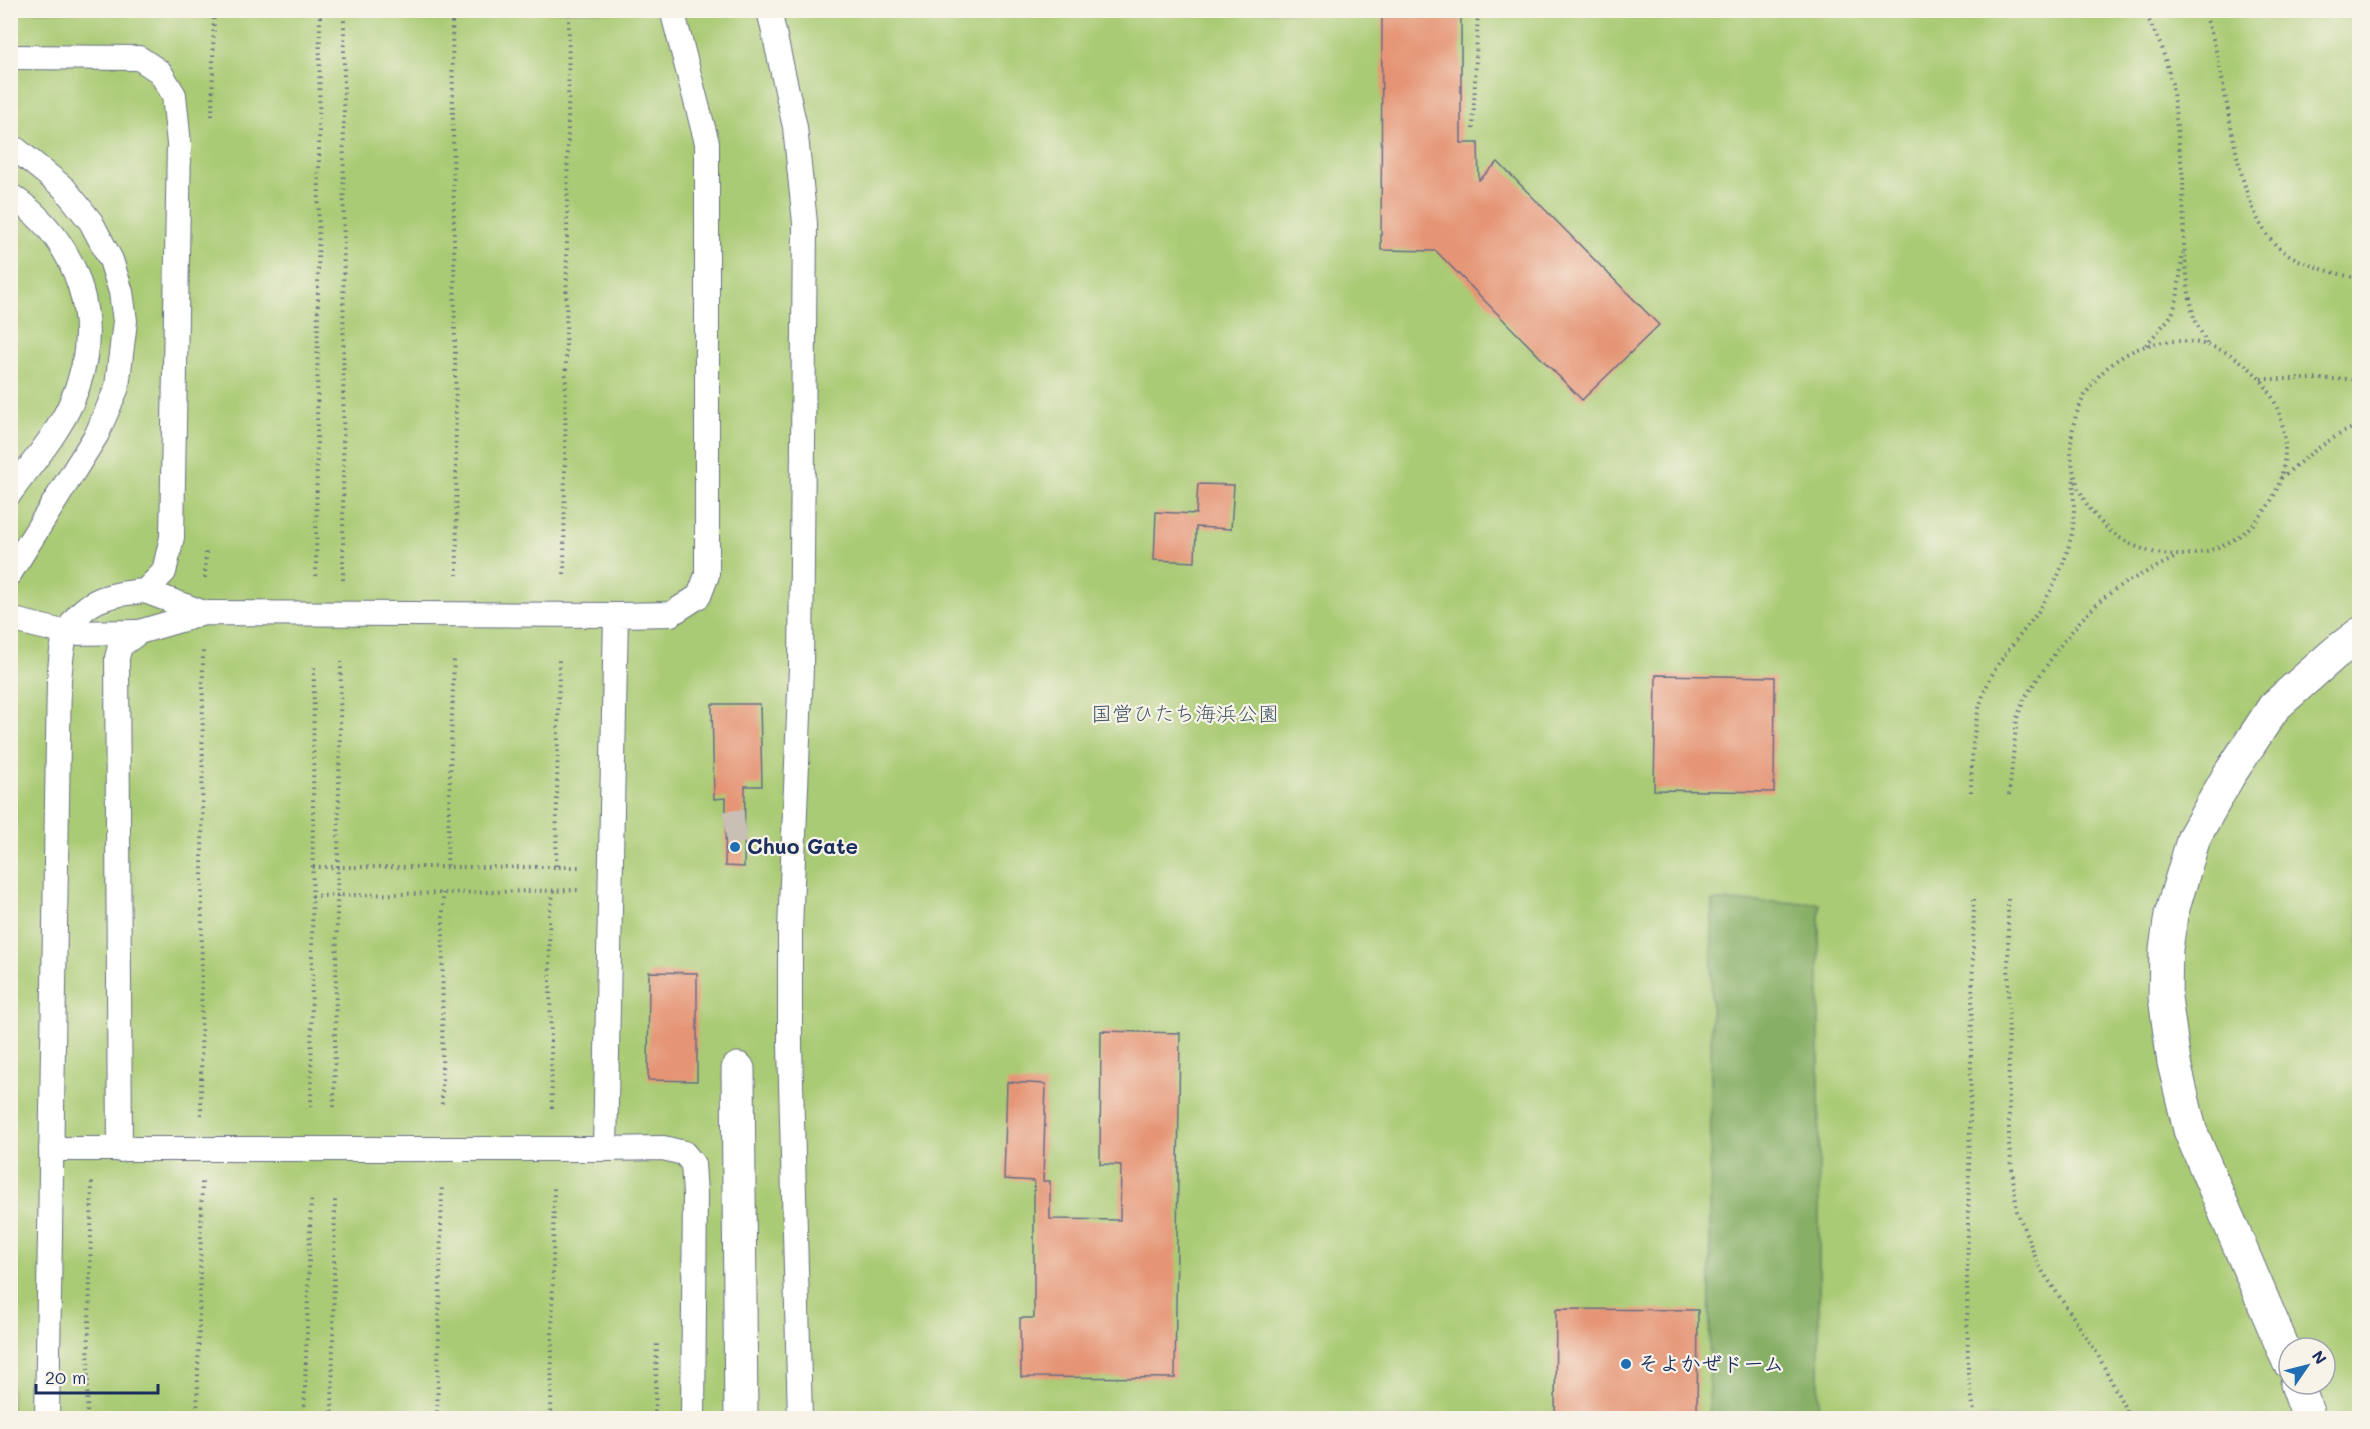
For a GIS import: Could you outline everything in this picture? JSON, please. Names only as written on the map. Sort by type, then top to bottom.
[{"type":"street","points":[[2278,1336],[2190,1130],[2174,1063],[2165,997],[2166,949],[2171,915],[2194,837],[2229,775],[2274,707],[2360,634]]},
{"type":"street","points":[[738,1069],[741,1419]]},
{"type":"street","points":[[2301,1396],[2309,1419]]},
{"type":"lane","points":[[10,619],[67,633],[138,632],[204,613],[671,614],[699,596],[706,575],[707,143],[672,10]]},
{"type":"lane","points":[[769,10],[795,127],[805,223],[801,668],[790,930],[790,1045],[800,1419]]},
{"type":"lane","points":[[10,57],[139,58],[160,72],[174,95],[178,144],[172,537],[164,572],[145,591]]},
{"type":"lane","points":[[10,146],[64,188],[92,222],[111,260],[121,292],[125,321],[117,387],[97,434],[10,573]]},
{"type":"lane","points":[[10,195],[31,209],[59,240],[78,277],[86,306],[86,340],[84,363],[72,401],[57,427],[10,493]]},
{"type":"lane","points":[[47,1419],[59,679],[67,633],[85,607],[115,594],[145,591],[204,613]]},
{"type":"lane","points":[[605,1149],[616,615]]},
{"type":"lane","points":[[120,1150],[117,658],[120,646],[138,632]]},
{"type":"lane","points":[[51,1149],[663,1148],[684,1153],[693,1164],[695,1194],[693,1419]]},
{"type":"path","points":[[212,117],[214,10]]},
{"type":"path","points":[[316,576],[320,10]]},
{"type":"path","points":[[344,10],[344,581]]},
{"type":"path","points":[[452,10],[457,575]]},
{"type":"path","points":[[564,574],[569,10]]},
{"type":"path","points":[[1473,129],[1478,10]]},
{"type":"path","points":[[2144,10],[2162,48],[2172,84],[2183,179],[2184,246],[2194,318],[2208,345]]},
{"type":"path","points":[[2203,10],[2220,65],[2246,196],[2262,229],[2285,252],[2325,270],[2360,279]]},
{"type":"path","points":[[2145,346],[2172,315],[2177,299],[2184,246]]},
{"type":"path","points":[[1971,792],[1972,755],[1977,714],[1988,684],[2006,653],[2037,612],[2063,567],[2073,526],[2074,475],[2071,442],[2077,411],[2093,383],[2116,360],[2145,346],[2187,341],[2208,345],[2236,358],[2260,379],[2278,409],[2285,443],[2281,478],[2267,510],[2242,535],[2211,551],[2177,556],[2143,550],[2112,533],[2088,507],[2074,475]]},
{"type":"path","points":[[2260,379],[2360,379]]},
{"type":"path","points":[[2281,478],[2310,455],[2349,429],[2360,425]]},
{"type":"path","points":[[197,1419],[203,1195],[206,543]]},
{"type":"path","points":[[2009,795],[2017,718],[2025,697],[2060,646],[2101,600],[2121,585],[2177,556]]},
{"type":"path","points":[[447,866],[454,656]]},
{"type":"path","points":[[556,866],[559,658]]},
{"type":"path","points":[[334,1107],[341,662]]},
{"type":"path","points":[[310,1107],[314,665]]},
{"type":"path","points":[[313,867],[584,867]]},
{"type":"path","points":[[312,896],[583,890]]},
{"type":"path","points":[[552,1108],[549,915],[554,891]]},
{"type":"path","points":[[442,1104],[443,893]]},
{"type":"path","points":[[1974,899],[1967,1279],[1968,1373],[1975,1419]]},
{"type":"path","points":[[2008,899],[2009,1144],[2017,1211],[2039,1266],[2097,1353],[2130,1419]]},
{"type":"path","points":[[437,1419],[442,1186]]},
{"type":"path","points":[[551,1419],[554,1187]]},
{"type":"path","points":[[332,1419],[335,1199]]},
{"type":"path","points":[[304,1419],[311,1200]]},
{"type":"green space","name":"国営ひたち海浜公園","points":[[10,11],[2359,11],[2359,1418],[11,1418]]},
{"type":"green space","points":[[1712,901],[1819,903],[1819,1418],[1709,1418]]},
{"type":"building","points":[[1382,10],[1461,10],[1461,143],[1478,143],[1479,180],[1498,162],[1659,325],[1582,400],[1436,251],[1381,250]]},
{"type":"building","points":[[1198,484],[1234,485],[1231,529],[1196,527],[1195,562],[1154,560],[1156,512],[1196,514]]},
{"type":"building","points":[[1656,675],[1775,677],[1774,792],[1654,790]]},
{"type":"building","points":[[712,704],[760,704],[762,786],[745,786],[744,867],[725,866],[726,798],[714,799]]},
{"type":"building","points":[[649,972],[697,973],[697,1081],[648,1080]]},
{"type":"building","points":[[1101,1031],[1180,1033],[1175,1378],[1021,1377],[1020,1318],[1034,1318],[1034,1181],[1004,1179],[1007,1082],[1046,1084],[1043,1181],[1050,1181],[1050,1219],[1120,1220],[1121,1165],[1100,1164]]},
{"type":"building","name":"そよかぜドーム","points":[[1556,1309],[1698,1310],[1697,1418],[1555,1418]]},
{"type":"tunnel","points":[[725,828],[745,826]]},
{"type":"place","name":"Chuo Gate","points":[[735,847]]},
{"type":"place","name":"そよかぜドーム","points":[[1626,1364]]}]
